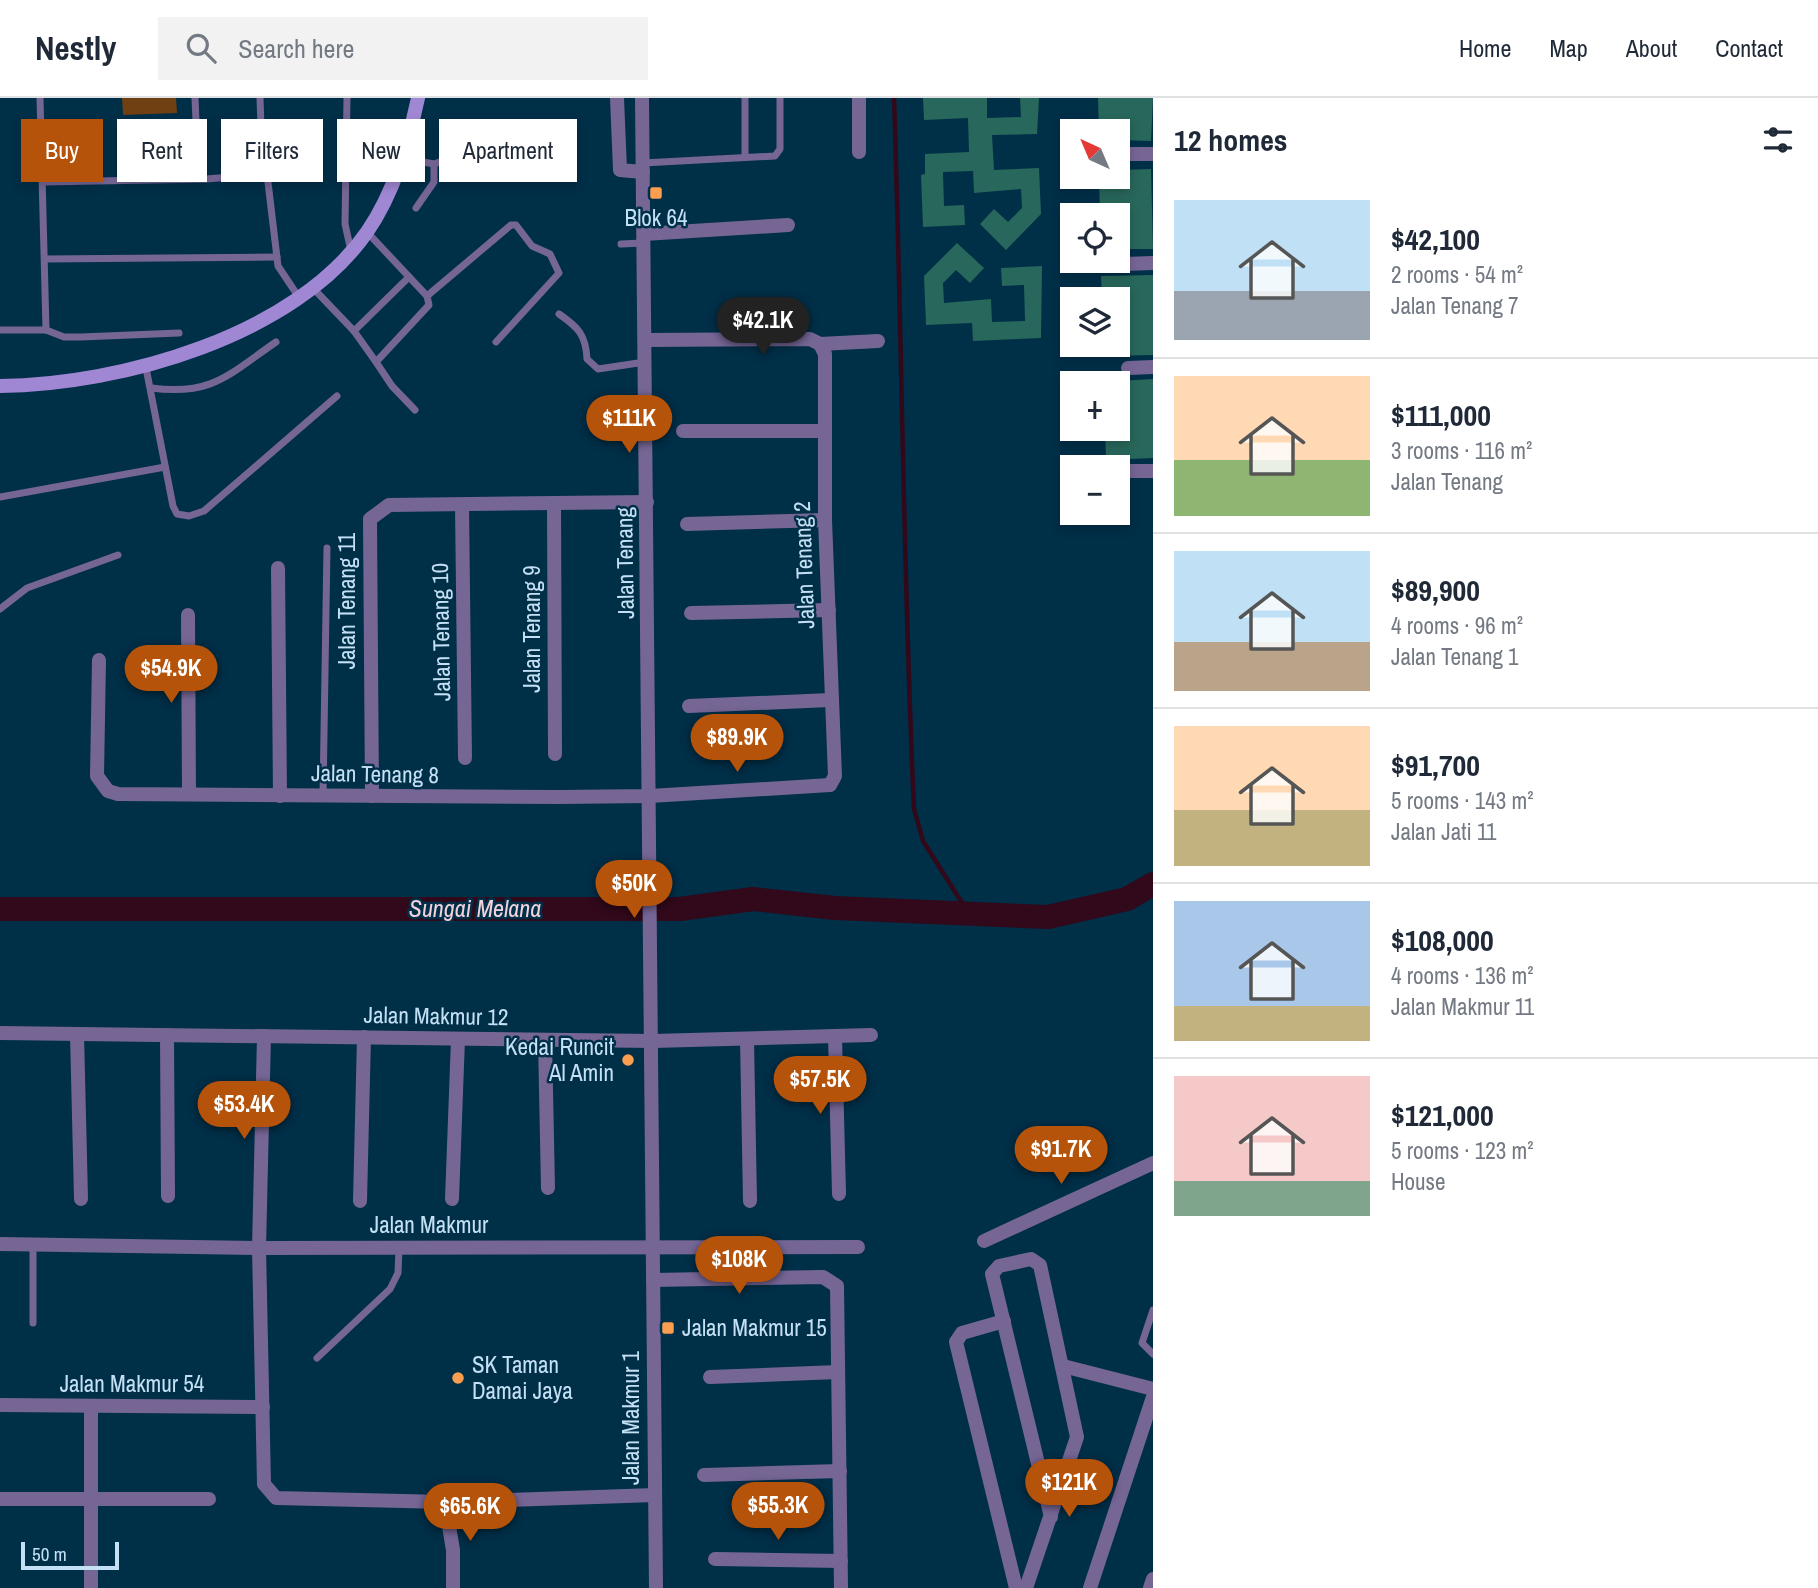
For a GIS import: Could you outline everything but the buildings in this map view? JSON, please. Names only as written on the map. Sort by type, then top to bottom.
[{"type":"street","points":[[412,119],[418,98]]},
{"type":"street","points":[[617,98],[620,170],[643,167]]},
{"type":"street","name":"Jalan Tenang","points":[[642,98],[653,1035]]},
{"type":"street","points":[[859,98],[859,152]]},
{"type":"street","points":[[1130,154],[1153,154]]},
{"type":"street","points":[[0,386],[146,368],[198,350],[249,327],[312,286],[351,251],[367,232],[393,182]]},
{"type":"street","points":[[644,238],[788,225]]},
{"type":"street","points":[[1130,264],[1153,263]]},
{"type":"street","points":[[645,340],[810,339],[820,344],[878,341]]},
{"type":"street","name":"Jalan Tenang 2","points":[[820,344],[825,354],[825,520],[835,776],[830,785]]},
{"type":"street","points":[[1128,368],[1153,367]]},
{"type":"street","points":[[683,431],[824,431]]},
{"type":"street","points":[[1130,471],[1153,471]]},
{"type":"street","name":"Jalan Tenang 11","points":[[372,796],[370,519],[389,505],[647,502]]},
{"type":"street","name":"Jalan Tenang 9","points":[[554,504],[555,754]]},
{"type":"street","name":"Jalan Tenang 10","points":[[462,505],[465,758]]},
{"type":"street","points":[[687,524],[825,520]]},
{"type":"street","points":[[278,568],[279,796]]},
{"type":"street","points":[[691,613],[829,610]]},
{"type":"street","points":[[188,615],[189,794]]},
{"type":"street","name":"Jalan Tenang 8","points":[[99,660],[97,776],[102,785],[118,794],[650,796],[830,785]]},
{"type":"street","points":[[689,706],[830,700]]},
{"type":"street","name":"Jalan Makmur 12","points":[[0,1033],[545,1040],[653,1035],[747,1039],[870,1035]]},
{"type":"street","points":[[77,1034],[81,1199]]},
{"type":"street","points":[[167,1035],[167,1196]]},
{"type":"street","points":[[653,1035],[653,1248]]},
{"type":"street","points":[[264,1036],[259,1248],[264,1484],[270,1494],[276,1498],[445,1503],[654,1495]]},
{"type":"street","points":[[835,1036],[839,1194]]},
{"type":"street","points":[[360,1202],[364,1037]]},
{"type":"street","points":[[452,1199],[458,1039]]},
{"type":"street","points":[[747,1039],[750,1201]]},
{"type":"street","points":[[545,1040],[548,1188]]},
{"type":"street","points":[[984,1241],[1153,1163]]},
{"type":"street","name":"Jalan Makmur","points":[[0,1244],[259,1248],[858,1247]]},
{"type":"street","name":"Jalan Makmur 1","points":[[653,1248],[656,1588]]},
{"type":"street","points":[[1026,1588],[1051,1517],[1077,1437],[1037,1261],[1031,1259],[995,1269],[992,1274],[1051,1517]]},
{"type":"street","points":[[653,1280],[823,1277],[830,1279],[837,1286],[841,1588]]},
{"type":"street","points":[[1004,1321],[962,1333],[956,1342],[1016,1588]]},
{"type":"street","points":[[1063,1366],[1153,1390]]},
{"type":"street","points":[[710,1377],[838,1372]]},
{"type":"street","points":[[1090,1588],[1153,1397]]},
{"type":"street","name":"Jalan Makmur 54","points":[[0,1405],[263,1407]]},
{"type":"street","points":[[91,1407],[92,1588]]},
{"type":"street","points":[[704,1475],[840,1471]]},
{"type":"street","points":[[0,1499],[209,1499]]},
{"type":"street","points":[[445,1503],[453,1550],[453,1588]]},
{"type":"street","points":[[715,1559],[841,1561]]},
{"type":"street","points":[[1150,1588],[1153,1579]]},
{"type":"lane","points":[[40,98],[41,119]]},
{"type":"lane","points":[[195,98],[196,119]]},
{"type":"lane","points":[[260,98],[261,119]]},
{"type":"lane","points":[[347,98],[345,224],[351,251]]},
{"type":"lane","points":[[745,98],[745,157]]},
{"type":"lane","points":[[643,167],[775,156],[780,149],[780,98]]},
{"type":"lane","points":[[425,162],[439,162]]},
{"type":"lane","points":[[416,208],[433,182],[434,164]]},
{"type":"lane","points":[[103,181],[221,178]]},
{"type":"lane","points":[[43,182],[46,330]]},
{"type":"lane","points":[[268,182],[278,266],[298,296]]},
{"type":"lane","points":[[427,296],[511,225],[516,225],[532,246],[550,254],[559,273],[496,342]]},
{"type":"lane","points":[[367,232],[427,296],[429,305],[376,362]]},
{"type":"lane","points":[[621,244],[644,238]]},
{"type":"lane","points":[[45,259],[277,257]]},
{"type":"lane","points":[[354,331],[409,277]]},
{"type":"lane","points":[[312,286],[354,331],[392,386],[415,410]]},
{"type":"lane","points":[[559,314],[579,327],[586,342],[587,359],[598,369],[645,362]]},
{"type":"lane","points":[[0,330],[46,330],[64,337],[179,333]]},
{"type":"lane","points":[[150,388],[178,392],[210,387],[276,342]]},
{"type":"lane","points":[[146,368],[177,514],[188,516],[204,511],[337,396]]},
{"type":"lane","points":[[0,497],[166,467]]},
{"type":"lane","points":[[323,795],[327,548]]},
{"type":"lane","points":[[0,609],[27,589],[118,555]]},
{"type":"lane","points":[[33,1244],[33,1323]]},
{"type":"lane","points":[[317,1358],[390,1289],[398,1273],[399,1248]]},
{"type":"lane","points":[[1153,1310],[1142,1343],[1153,1354]]},
{"type":"shaded area","points":[[122,98],[176,98],[177,113],[123,115]]},
{"type":"waterway","points":[[894,98],[914,809],[923,841],[969,914]]},
{"type":"waterway","name":"Sungai Melana","points":[[0,909],[680,909],[753,899],[835,908],[1048,917],[1127,899],[1153,884]]},
{"type":"place","name":"Blok 64","points":[[656,193]]},
{"type":"place","name":"Kedai Runcit Al Amin","points":[[628,1060]]},
{"type":"place","name":"Jalan Makmur 15","points":[[668,1328]]},
{"type":"place","name":"SK Taman Damai Jaya","points":[[458,1378]]}]
